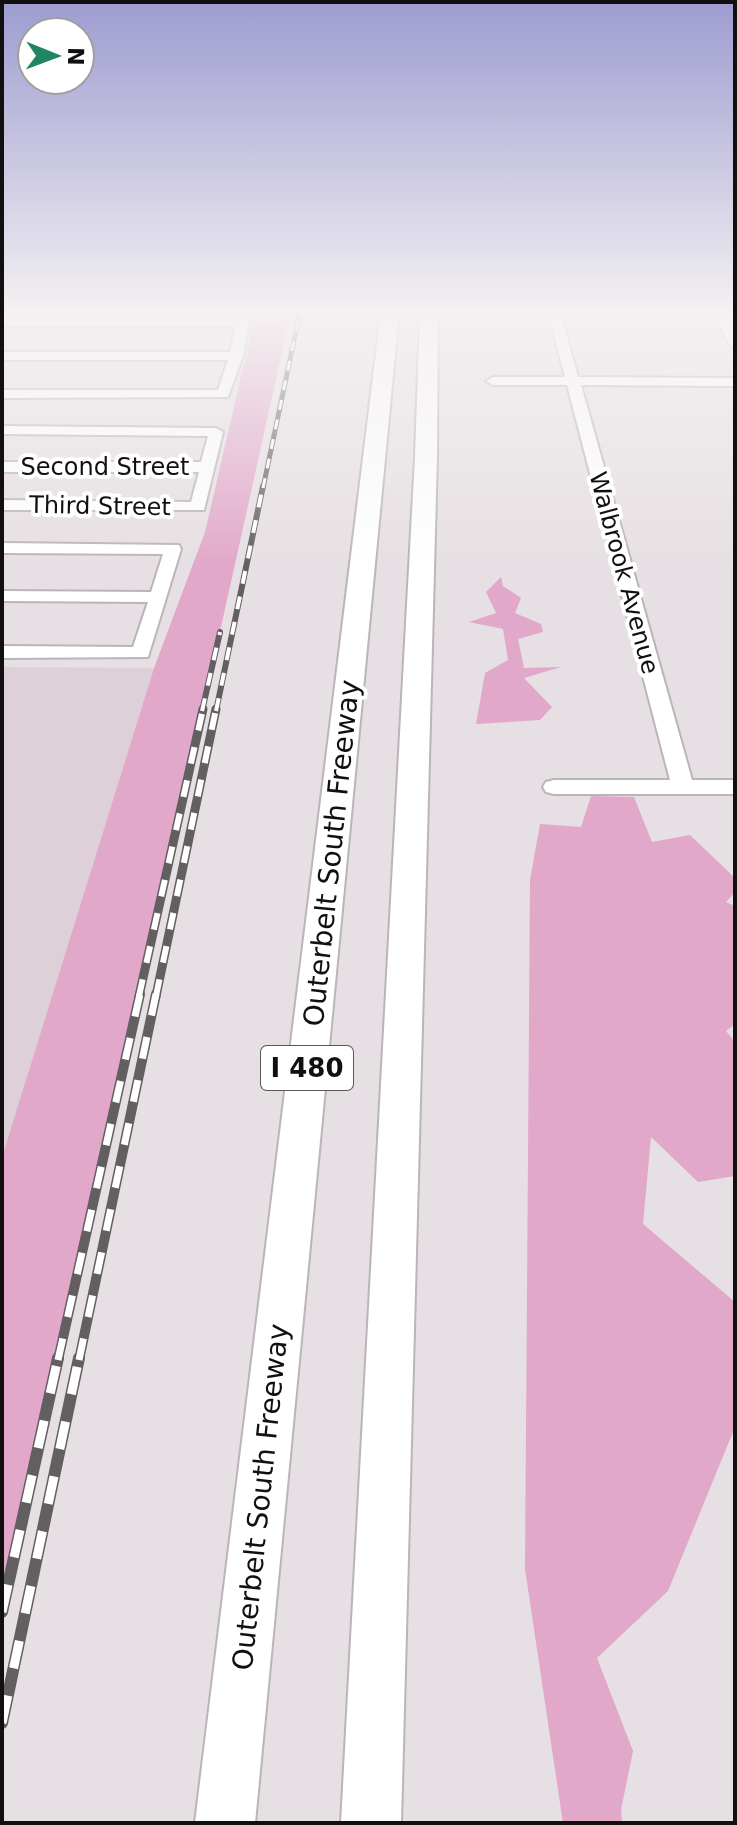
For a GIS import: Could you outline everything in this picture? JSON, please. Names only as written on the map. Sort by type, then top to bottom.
[{"type":"highway","points":[[367,397],[375,450]]},
{"type":"highway","name":"Outerbelt South Freeway","points":[[225,1823],[381,397]]},
{"type":"highway","points":[[371,1823],[427,397]]},
{"type":"highway","points":[[426,457],[444,397]]},
{"type":"street","name":"Walbrook Avenue","points":[[575,397],[683,787]]},
{"type":"street","points":[[2,430],[216,432],[208,467]]},
{"type":"street","name":"Second Street","points":[[2,467],[208,467]]},
{"type":"street","name":"Third Street","points":[[2,505],[198,507],[208,467]]},
{"type":"street","points":[[2,548],[173,549],[141,653],[2,652]]},
{"type":"street","points":[[2,596],[159,597]]},
{"type":"street","points":[[554,787],[735,787]]},
{"type":"shaded area","points":[[236,397],[272,397],[2,1612],[2,1157],[154,668],[205,532]]},
{"type":"shaded area","points":[[501,577],[503,586],[521,598],[515,613],[541,624],[543,632],[518,639],[524,668],[561,667],[524,678],[552,707],[540,720],[476,724],[485,673],[508,660],[503,629],[469,622],[496,613],[486,592]]},
{"type":"shaded area","points":[[2,667],[154,668],[2,1157]]},
{"type":"shaded area","points":[[591,796],[634,797],[652,842],[690,835],[735,878],[735,892],[726,902],[735,906],[735,1024],[726,1031],[735,1042],[735,1176],[698,1182],[651,1137],[643,1224],[735,1302],[735,1427],[668,1591],[597,1658],[633,1751],[621,1810],[622,1823],[563,1823],[525,1569],[530,880],[540,824],[581,827]]},
{"type":"railway","points":[[263,488],[282,397]]},
{"type":"railway","points":[[216,711],[263,486]]},
{"type":"railway","points":[[202,711],[220,632]]},
{"type":"railway","points":[[139,996],[203,709]]},
{"type":"railway","points":[[156,996],[216,709]]},
{"type":"railway","points":[[58,1360],[140,994]]},
{"type":"railway","points":[[79,1360],[156,994]]},
{"type":"railway","points":[[2,1612],[58,1358]]},
{"type":"railway","points":[[2,1723],[79,1358]]}]
